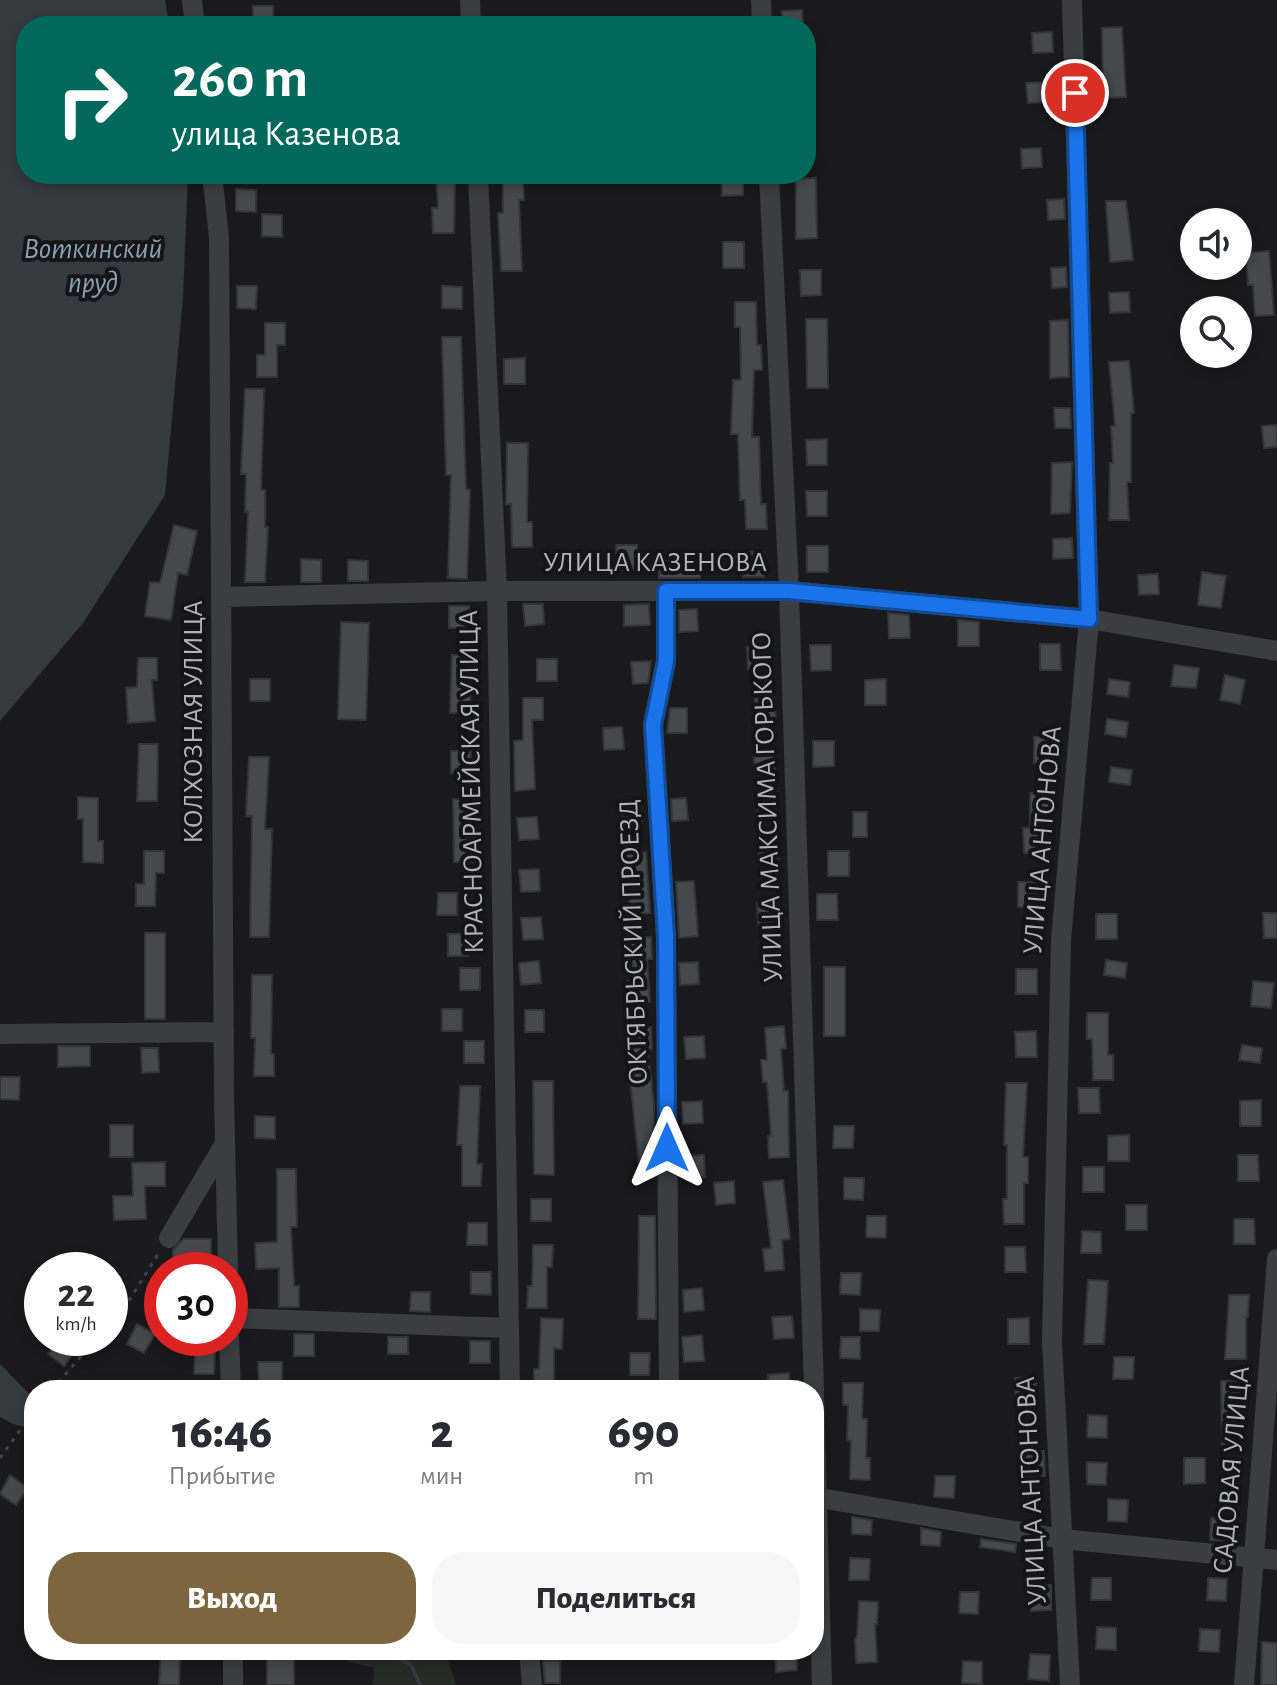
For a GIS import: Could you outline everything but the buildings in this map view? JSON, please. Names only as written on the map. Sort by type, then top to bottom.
[{"type":"street","name":"УЛИЦА АНТОНОВА","points":[[1070,1685],[1052,1341],[1061,940],[1089,619],[1072,0]]},
{"type":"street","name":"КОЛХОЗНАЯ УЛИЦА","points":[[213,184],[219,237],[228,1252]]},
{"type":"street","name":"КРАСНОАРМЕЙСКАЯ УЛИЦА","points":[[478,184],[497,591],[510,1380]]},
{"type":"street","name":"УЛИЦА МАКСИМА ГОРЬКОГО","points":[[769,184],[789,591],[814,1380]]},
{"type":"street","name":"УЛИЦА КАЗЕНОВА","points":[[221,597],[497,591],[789,591],[1089,619],[1277,651]]},
{"type":"street","name":"ОКТЯБРЬСКИЙ ПРОЕЗД","points":[[666,591],[666,661],[653,725],[666,936],[669,1380]]},
{"type":"street","points":[[0,1034],[224,1032]]},
{"type":"street","points":[[169,1238],[225,1143]]},
{"type":"street","name":"САДОВАЯ УЛИЦА","points":[[1244,1685],[1277,1259]]},
{"type":"street","points":[[248,1319],[508,1328]]},
{"type":"street","points":[[230,1356],[231,1380]]},
{"type":"street","points":[[824,1498],[1062,1539],[1277,1560]]},
{"type":"street","points":[[233,1660],[233,1685]]},
{"type":"street","points":[[530,1660],[532,1685]]},
{"type":"street","points":[[821,1660],[822,1685]]},
{"type":"path","points":[[128,1302],[169,1238]]},
{"type":"path","points":[[61,1380],[81,1356]]},
{"type":"path","points":[[0,1458],[24,1423]]},
{"type":"shaded area","points":[[343,1660],[448,1660],[456,1685],[373,1685],[374,1668]]},
{"type":"water","name":"Воткинский пруд","points":[[0,0],[165,0],[167,16],[16,16],[16,184],[188,184],[183,297],[165,495],[83,623],[0,721]]},
{"type":"water","points":[[0,1364],[24,1389],[24,1427],[0,1417]]},
{"type":"waterway","points":[[402,1660],[411,1665],[420,1685]]},
{"type":"route","points":[[667,1148],[666,936],[653,725],[666,661],[666,591],[789,591],[1089,619],[1075,93]]}]
